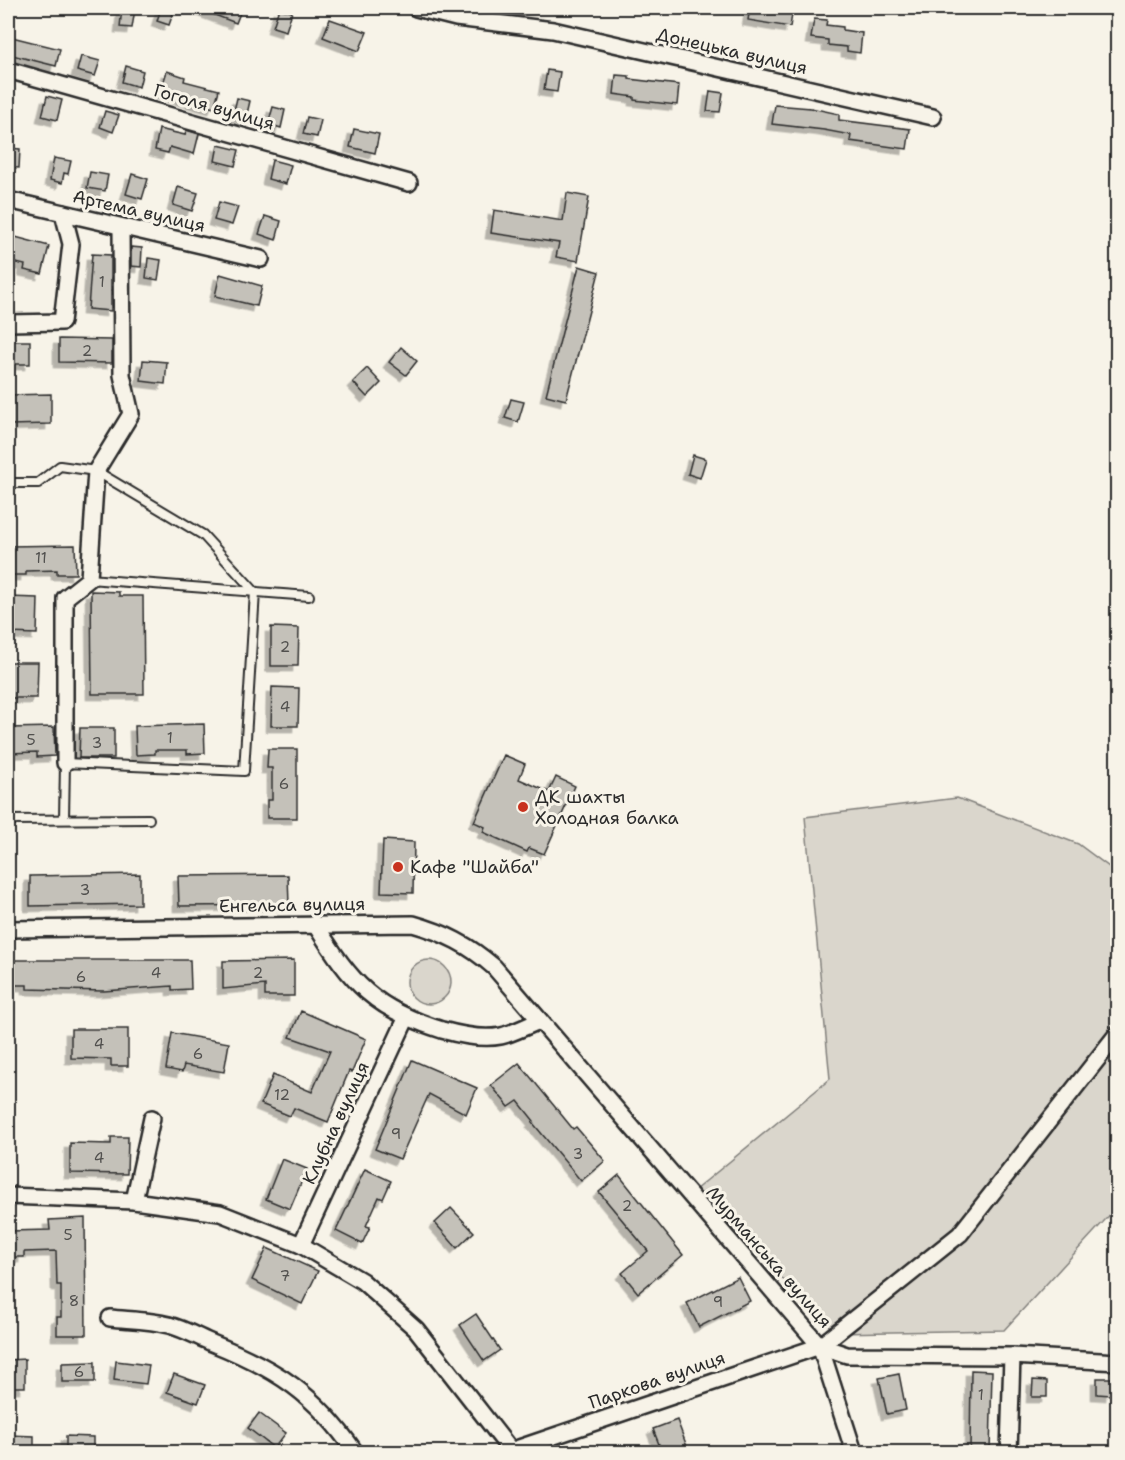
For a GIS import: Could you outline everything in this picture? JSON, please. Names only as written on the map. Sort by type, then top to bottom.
[{"type":"street","name":"Донецька вулиця","points":[[416,8],[456,18],[552,30],[933,117]]},
{"type":"street","name":"Гоголя вулиця","points":[[8,70],[409,183]]},
{"type":"street","name":"Артема вулиця","points":[[8,200],[261,259]]},
{"type":"street","points":[[8,323],[62,322],[71,244],[63,213]]},
{"type":"street","points":[[65,763],[65,598],[88,579],[96,471],[131,414],[122,375],[121,226]]},
{"type":"street","points":[[315,924],[338,961],[366,993],[406,1019],[462,1036],[501,1036],[540,1021]]},
{"type":"street","name":"Енгельса вулиця","points":[[8,929],[413,924],[446,934],[474,950],[494,967],[540,1021]]},
{"type":"street","name":"Клубна вулиця","points":[[301,1245],[406,1019]]},
{"type":"street","name":"Мурманська вулиця","points":[[540,1021],[820,1346],[846,1355],[1012,1356],[1118,1362]]},
{"type":"street","points":[[854,1452],[820,1346],[960,1234],[1118,1033]]},
{"type":"street","points":[[134,1201],[152,1118]]},
{"type":"street","points":[[8,1196],[134,1201],[220,1213],[301,1245],[362,1281],[416,1329],[510,1452]]},
{"type":"street","points":[[110,1318],[169,1325],[244,1356],[278,1374],[311,1399],[356,1452]]},
{"type":"street","name":"Паркова вулиця","points":[[510,1452],[820,1346]]},
{"type":"street","points":[[1009,1452],[1012,1356]]},
{"type":"lane","points":[[8,483],[38,483],[60,466],[96,471],[203,535],[255,592],[243,771],[65,763],[64,819]]},
{"type":"lane","points":[[88,579],[309,596]]},
{"type":"lane","points":[[8,820],[149,819]]},
{"type":"shaded area","points":[[957,798],[1078,844],[1117,873],[1117,1207],[1004,1330],[836,1333],[695,1190],[830,1079],[805,817]]},
{"type":"shaded area","points":[[429,960],[444,967],[451,982],[444,997],[429,1004],[414,997],[407,982],[414,967]]},
{"type":"building","points":[[122,8],[135,9],[132,28],[120,27]]},
{"type":"building","points":[[161,8],[175,8],[169,25],[157,21]]},
{"type":"building","points":[[196,8],[242,8],[236,23]]},
{"type":"building","points":[[279,8],[292,12],[286,31],[273,27]]},
{"type":"building","points":[[750,8],[793,8],[790,27],[748,20]]},
{"type":"building","points":[[330,19],[367,32],[359,51],[323,37]]},
{"type":"building","points":[[814,19],[827,20],[826,25],[862,33],[860,53],[847,51],[847,47],[828,45],[828,40],[811,38]]},
{"type":"building","points":[[8,36],[60,49],[56,66],[8,54]]},
{"type":"building","points":[[81,56],[100,61],[95,76],[77,71]]},
{"type":"building","points":[[126,66],[143,71],[139,87],[122,82]]},
{"type":"building","points":[[547,70],[560,72],[557,92],[544,90]]},
{"type":"building","points":[[167,71],[185,77],[184,81],[219,90],[214,108],[160,93]]},
{"type":"building","points":[[616,75],[629,76],[629,79],[679,85],[677,105],[634,100],[634,97],[614,94]]},
{"type":"building","points":[[710,91],[723,93],[720,112],[707,111]]},
{"type":"building","points":[[47,96],[62,100],[57,120],[42,116]]},
{"type":"building","points":[[237,98],[250,101],[246,118],[233,115]]},
{"type":"building","points":[[775,105],[811,108],[839,114],[839,120],[910,129],[907,149],[850,141],[851,135],[824,130],[772,124]]},
{"type":"building","points":[[273,107],[285,110],[281,128],[268,124]]},
{"type":"building","points":[[105,111],[119,115],[113,132],[100,127]]},
{"type":"building","points":[[307,117],[321,120],[317,137],[303,134]]},
{"type":"building","points":[[159,129],[185,135],[186,130],[199,134],[194,154],[170,147],[168,153],[155,150]]},
{"type":"building","points":[[354,129],[379,134],[375,153],[350,147]]},
{"type":"building","points":[[218,145],[239,150],[235,166],[215,161]]},
{"type":"building","points":[[8,148],[20,149],[19,168],[8,167]]},
{"type":"building","points":[[54,158],[71,161],[68,174],[64,173],[62,183],[50,180]]},
{"type":"building","points":[[272,160],[291,165],[286,184],[268,179]]},
{"type":"building","points":[[90,172],[108,175],[105,191],[87,188]]},
{"type":"building","points":[[132,174],[148,179],[142,199],[126,194]]},
{"type":"building","points":[[178,187],[198,193],[192,211],[173,205]]},
{"type":"building","points":[[567,193],[589,197],[578,261],[556,257],[559,243],[491,233],[494,210],[563,221]]},
{"type":"building","points":[[219,202],[238,207],[232,225],[214,220]]},
{"type":"building","points":[[265,216],[281,221],[276,240],[259,234]]},
{"type":"building","points":[[8,235],[49,246],[42,274],[24,270],[25,265],[8,261]]},
{"type":"building","points":[[131,247],[142,248],[141,267],[131,266]]},
{"type":"building","points":[[92,254],[111,255],[111,311],[88,309]]},
{"type":"building","points":[[148,258],[161,260],[158,280],[146,278]]},
{"type":"building","points":[[579,266],[599,272],[566,400],[546,395]]},
{"type":"building","points":[[220,274],[262,286],[257,306],[215,296]]},
{"type":"building","points":[[59,339],[112,340],[112,363],[59,362]]},
{"type":"building","points":[[8,341],[30,341],[30,364],[8,364]]},
{"type":"building","points":[[401,347],[417,361],[406,375],[389,362]]},
{"type":"building","points":[[143,360],[167,362],[165,384],[141,381]]},
{"type":"building","points":[[367,368],[381,383],[367,397],[353,382]]},
{"type":"building","points":[[51,394],[51,424],[8,425],[8,395]]},
{"type":"building","points":[[511,399],[524,402],[518,422],[505,418]]},
{"type":"building","points":[[693,455],[706,459],[700,478],[688,474]]},
{"type":"building","points":[[75,545],[76,574],[57,574],[57,570],[26,571],[26,575],[8,575],[8,546]]},
{"type":"building","points":[[91,591],[119,592],[119,596],[143,596],[144,694],[92,694]]},
{"type":"building","points":[[8,597],[38,598],[37,634],[8,633]]},
{"type":"building","points":[[271,627],[299,628],[298,666],[271,666]]},
{"type":"building","points":[[8,662],[38,662],[37,698],[8,698]]},
{"type":"building","points":[[272,687],[299,688],[298,726],[271,726]]},
{"type":"building","points":[[204,724],[205,753],[187,754],[187,750],[155,750],[155,754],[136,755],[135,726]]},
{"type":"building","points":[[54,727],[55,756],[37,757],[37,752],[8,753],[8,728]]},
{"type":"building","points":[[80,728],[114,728],[114,758],[79,758]]},
{"type":"building","points":[[268,749],[297,749],[297,818],[267,818],[267,800],[272,800],[272,768],[267,768]]},
{"type":"building","name":"ДК шахты Холодная балка","points":[[504,755],[525,764],[519,779],[549,792],[556,777],[575,786],[544,854],[529,848],[527,852],[483,832],[485,827],[474,822]]},
{"type":"building","name":"Кафе \"Шайба\"","points":[[383,840],[414,842],[413,893],[381,892]]},
{"type":"building","points":[[140,874],[140,904],[30,906],[30,876]]},
{"type":"building","points":[[288,875],[289,905],[179,906],[178,876]]},
{"type":"building","points":[[8,960],[190,960],[191,989],[172,990],[172,986],[104,991],[27,989],[27,985],[8,985]]},
{"type":"building","points":[[294,960],[294,996],[265,996],[265,985],[223,989],[223,961]]},
{"type":"building","points":[[301,1011],[366,1039],[352,1072],[349,1071],[328,1122],[294,1108],[290,1116],[261,1104],[273,1075],[312,1092],[330,1051],[290,1037]]},
{"type":"building","points":[[71,1029],[128,1029],[128,1066],[111,1066],[111,1059],[71,1058]]},
{"type":"building","points":[[172,1033],[229,1043],[224,1072],[184,1065],[182,1072],[166,1069]]},
{"type":"building","points":[[412,1060],[477,1088],[466,1114],[429,1094],[400,1159],[375,1149]]},
{"type":"building","points":[[519,1063],[573,1129],[576,1127],[605,1161],[581,1181],[532,1122],[534,1121],[518,1101],[509,1107],[491,1085]]},
{"type":"building","points":[[111,1137],[128,1137],[127,1174],[70,1173],[70,1143],[111,1144]]},
{"type":"building","points":[[282,1159],[307,1169],[290,1209],[266,1199]]},
{"type":"building","points":[[365,1169],[391,1181],[383,1199],[379,1197],[366,1226],[370,1227],[362,1244],[336,1231]]},
{"type":"building","points":[[619,1175],[683,1255],[638,1293],[622,1273],[648,1251],[599,1192]]},
{"type":"building","points":[[451,1208],[474,1232],[457,1248],[435,1223]]},
{"type":"building","points":[[85,1218],[86,1335],[57,1335],[57,1317],[61,1317],[61,1285],[57,1285],[56,1251],[24,1252],[24,1257],[8,1257],[8,1231],[50,1230],[49,1220]]},
{"type":"building","points":[[267,1248],[318,1271],[302,1304],[252,1280]]},
{"type":"building","points":[[738,1277],[750,1301],[699,1327],[687,1303]]},
{"type":"building","points":[[476,1314],[500,1350],[484,1361],[460,1325]]},
{"type":"building","points":[[25,1359],[25,1387],[8,1387],[8,1360]]},
{"type":"building","points":[[116,1361],[149,1365],[146,1384],[114,1380]]},
{"type":"building","points":[[95,1362],[95,1382],[62,1382],[62,1363]]},
{"type":"building","points":[[971,1370],[992,1371],[990,1452],[970,1452]]},
{"type":"building","points":[[174,1374],[205,1385],[198,1403],[167,1392]]},
{"type":"building","points":[[899,1374],[906,1410],[887,1414],[879,1378]]},
{"type":"building","points":[[1097,1378],[1112,1378],[1111,1395],[1097,1394]]},
{"type":"building","points":[[1033,1380],[1047,1381],[1047,1397],[1032,1397]]},
{"type":"building","points":[[259,1413],[286,1433],[274,1448],[248,1428]]},
{"type":"building","points":[[677,1420],[689,1452],[662,1452],[653,1429]]},
{"type":"building","points":[[8,1435],[34,1436],[34,1452],[8,1452]]},
{"type":"building","points":[[66,1436],[93,1437],[93,1452],[66,1452]]},
{"type":"place","name":"ДК шахты Холодная балка","points":[[523,807]]},
{"type":"place","name":"Кафе \"Шайба\"","points":[[398,867]]}]
